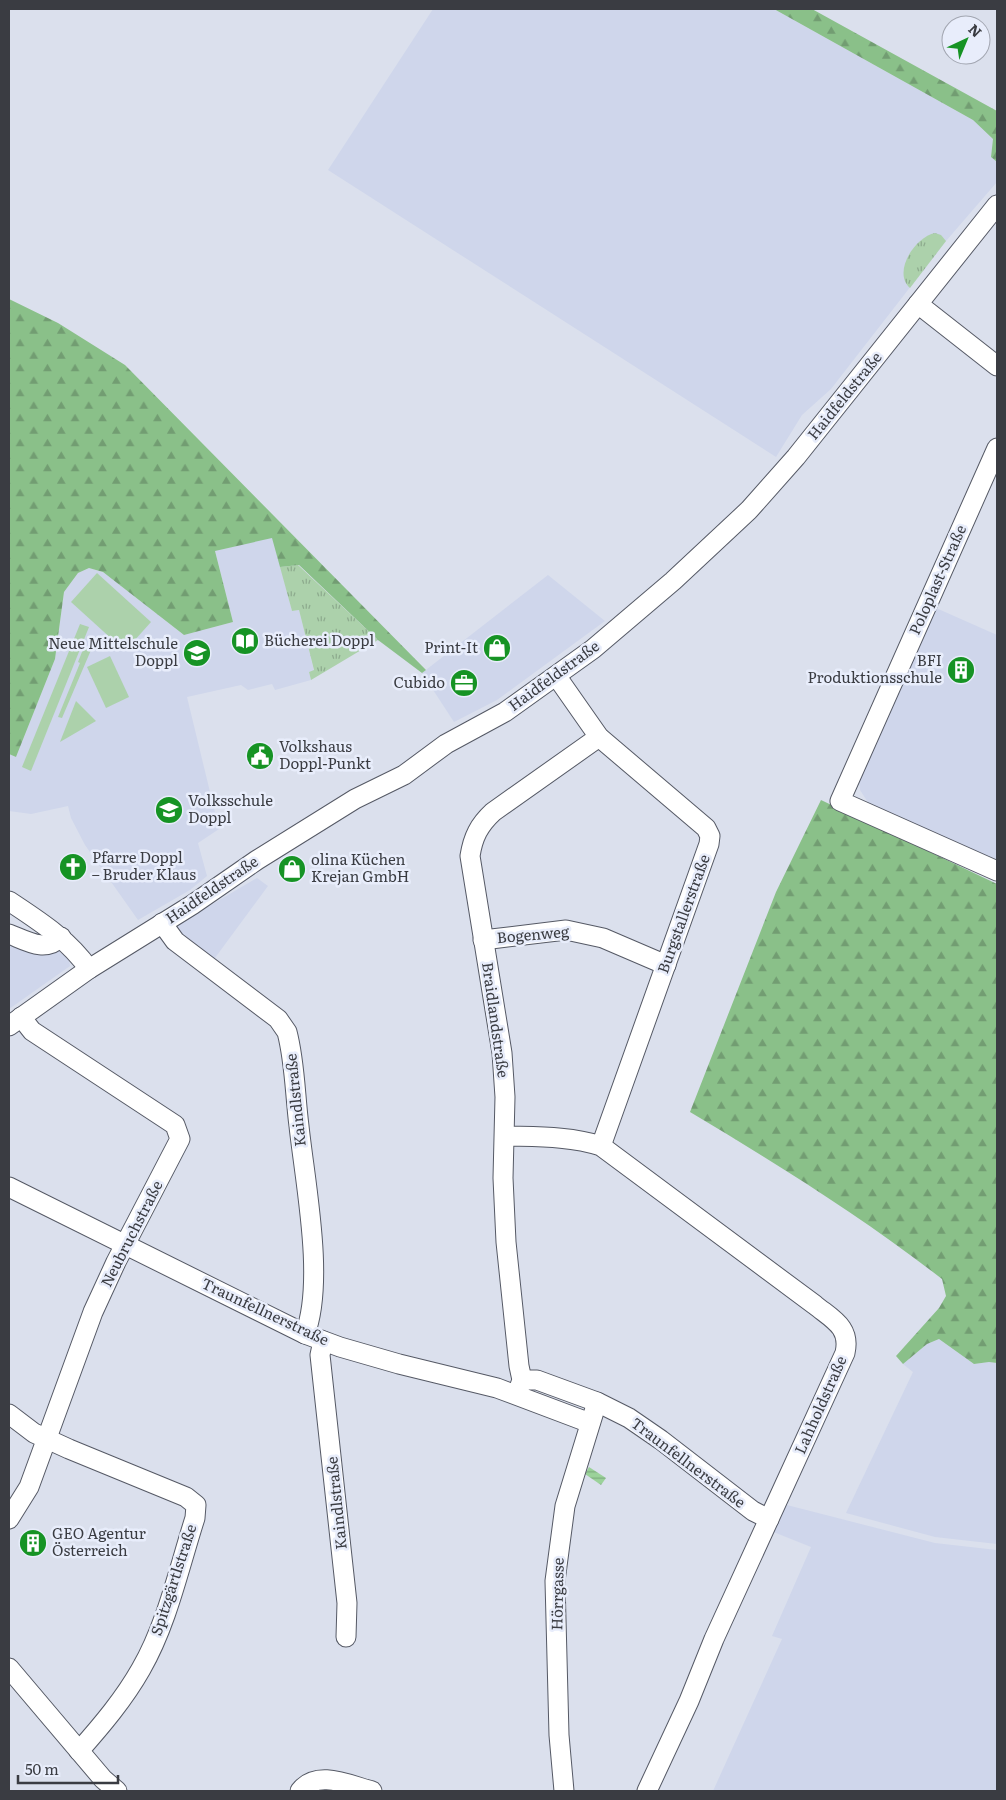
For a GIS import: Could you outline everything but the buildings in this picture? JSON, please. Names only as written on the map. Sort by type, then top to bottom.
[{"type":"street","name":"Haidfeldstraße","points":[[15,1021],[89,969],[258,860],[355,799],[404,775],[440,748],[505,712],[557,677],[674,581],[749,510],[796,457],[997,205]]},
{"type":"street","points":[[918,304],[997,366]]},
{"type":"street","name":"Poloplast-Straße","points":[[997,448],[840,801],[997,871]]},
{"type":"street","name":"Burgstallerstraße","points":[[557,677],[599,737],[706,828],[710,836],[709,844],[601,1146]]},
{"type":"street","name":"Braidlandstraße","points":[[520,1387],[506,1242],[503,1178],[505,1136],[502,1054],[470,856],[472,844],[479,826],[493,812],[599,737]]},
{"type":"street","points":[[9,901],[61,937],[77,952],[89,969]]},
{"type":"street","name":"Kaindlstraße","points":[[162,923],[175,941],[278,1020],[287,1032],[313,1252],[313,1300],[311,1320],[305,1334]]},
{"type":"street","name":"Bogenweg","points":[[483,940],[566,930],[576,931],[603,938],[666,965]]},
{"type":"street","points":[[9,934],[40,945],[55,943],[61,937]]},
{"type":"street","name":"Neubruchstraße","points":[[9,1519],[29,1487],[93,1312],[125,1244],[177,1147],[180,1134],[177,1129],[15,1021]]},
{"type":"street","name":"Lahholdstraße","points":[[505,1136],[566,1138],[601,1146],[815,1305],[841,1327],[847,1336],[846,1353],[647,1791]]},
{"type":"street","name":"Traunfellnerstraße","points":[[9,1187],[305,1334],[399,1364],[520,1387],[590,1423]]},
{"type":"street","name":"Kaindlstraße","points":[[323,1341],[320,1355],[346,1593],[346,1637]]},
{"type":"street","name":"Traunfellnerstraße","points":[[520,1387],[536,1380],[597,1402],[644,1428],[753,1511],[769,1519]]},
{"type":"street","name":"Hörrgasse","points":[[564,1791],[559,1734],[555,1581],[565,1506],[597,1402]]},
{"type":"street","name":"Spitzgärtlstraße","points":[[9,1414],[27,1428],[46,1438],[186,1497],[196,1505],[195,1518],[163,1618],[145,1661],[111,1713],[78,1751]]},
{"type":"street","points":[[9,1668],[78,1751],[117,1791]]},
{"type":"street","points":[[301,1789],[310,1782],[319,1779],[372,1791]]},
{"type":"shaded area","points":[[433,9],[774,9],[973,120],[993,139],[991,157],[997,162],[997,182],[946,241],[831,389],[802,415],[776,457],[328,170]]},
{"type":"shaded area","points":[[273,537],[292,611],[299,610],[314,671],[309,672],[311,680],[275,690],[272,684],[248,690],[241,685],[187,697],[219,829],[198,843],[207,876],[190,890],[138,920],[85,845],[71,818],[68,806],[31,814],[9,811],[9,754],[16,757],[55,659],[64,592],[78,573],[89,568],[103,572],[184,635],[233,622],[215,551]]},
{"type":"shaded area","points":[[548,575],[605,621],[497,700],[454,722],[422,673]]},
{"type":"shaded area","points":[[936,608],[997,635],[997,863],[869,804],[860,790],[859,778]]},
{"type":"shaded area","points":[[257,878],[268,886],[212,962],[179,936],[177,925]]},
{"type":"shaded area","points":[[9,940],[51,951],[60,950],[60,953],[69,958],[70,966],[9,1009]]},
{"type":"shaded area","points":[[939,1339],[974,1364],[997,1363],[997,1544],[935,1537],[846,1513],[913,1372],[903,1364],[927,1344]]},
{"type":"shaded area","points":[[589,1467],[606,1478],[601,1485],[585,1474]]},
{"type":"shaded area","points":[[783,1504],[935,1543],[997,1550],[997,1791],[713,1791],[782,1639],[772,1636],[811,1547],[771,1531]]},
{"type":"green space","points":[[774,9],[812,9],[997,111],[997,162],[991,157],[993,139],[973,120]]},
{"type":"green space","points":[[935,233],[941,235],[946,241],[910,288],[905,281],[904,273],[908,256],[920,241]]},
{"type":"green space","points":[[9,299],[58,323],[125,365],[426,670],[422,673],[378,640],[299,565],[280,567],[272,538],[215,551],[233,622],[184,635],[103,572],[89,568],[78,573],[64,592],[55,659],[16,757],[9,754]]},
{"type":"green space","points":[[298,565],[378,640],[311,680],[309,672],[314,670],[299,610],[292,611],[280,567]]},
{"type":"green space","points":[[97,573],[151,622],[125,651],[71,602]]},
{"type":"green space","points":[[80,624],[89,627],[31,771],[22,767]]},
{"type":"green space","points":[[84,647],[91,650],[62,718],[58,717],[80,663],[78,662]]},
{"type":"green space","points":[[110,656],[129,697],[106,708],[87,667]]},
{"type":"green space","points":[[76,701],[96,721],[60,742]]},
{"type":"green space","points":[[821,800],[997,884],[997,1363],[974,1364],[939,1339],[927,1344],[903,1364],[896,1356],[939,1308],[946,1296],[942,1279],[881,1234],[819,1192],[690,1112],[776,892]]},
{"type":"place","name":"Bücherei Doppl","points":[[245,641]]},
{"type":"place","name":"Print-It","points":[[497,648]]},
{"type":"place","name":"Neue Mittelschule Doppl","points":[[197,653]]},
{"type":"place","name":"BFI Produktionsschule","points":[[961,670]]},
{"type":"place","name":"Cubido","points":[[464,683]]},
{"type":"place","name":"Volkshaus Doppl-Punkt","points":[[260,756]]},
{"type":"place","name":"Volksschule Doppl","points":[[169,810]]},
{"type":"place","name":"Pfarre Doppl – Bruder Klaus","points":[[73,867]]},
{"type":"place","name":"olina Küchen Krejan GmbH","points":[[292,869]]},
{"type":"place","name":"GEO Agentur Österreich","points":[[33,1543]]}]
